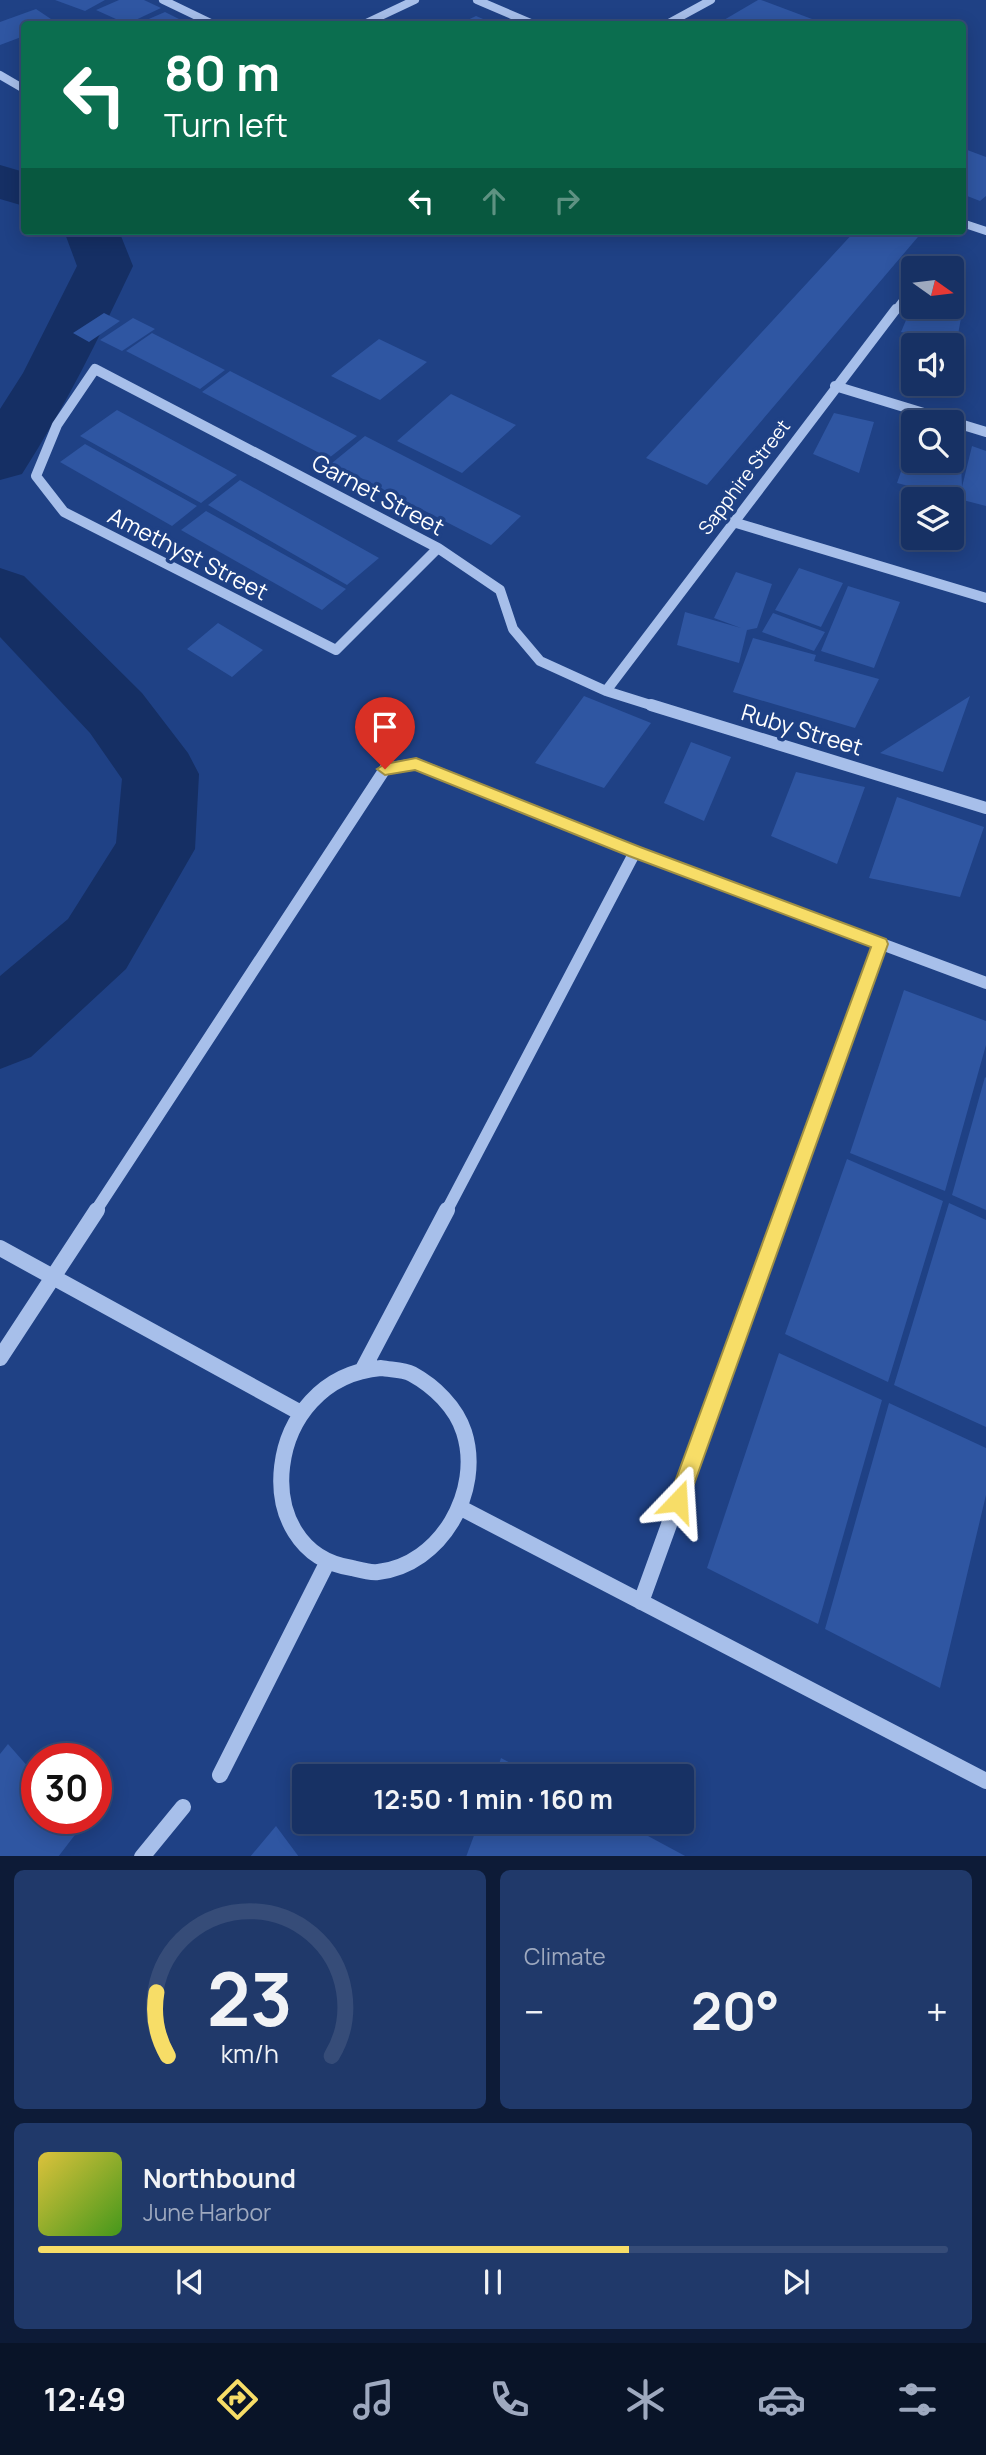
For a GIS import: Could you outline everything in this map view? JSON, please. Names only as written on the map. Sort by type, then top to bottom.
[{"type":"street","points":[[163,0],[207,21]]},
{"type":"street","points":[[370,21],[415,0]]},
{"type":"street","points":[[477,0],[526,21]]},
{"type":"street","points":[[672,21],[711,0]]},
{"type":"street","points":[[0,75],[21,87]]},
{"type":"street","points":[[982,231],[986,239]]},
{"type":"street","name":"Sapphire Street","points":[[606,691],[901,302]]},
{"type":"street","name":"Amethyst Street","points":[[95,369],[57,425],[36,476],[64,512],[336,650],[439,548]]},
{"type":"street","name":"Garnet Street","points":[[95,369],[439,548],[500,590],[513,629],[540,662],[606,691]]},
{"type":"street","points":[[835,386],[986,432]]},
{"type":"street","points":[[733,522],[986,598]]},
{"type":"street","name":"Ruby Street","points":[[606,691],[986,808]]},
{"type":"street","points":[[0,1358],[385,769],[416,764],[635,852],[986,983]]},
{"type":"street","points":[[362,1371],[635,852]]},
{"type":"street","points":[[641,1602],[880,944]]},
{"type":"street","points":[[0,1248],[299,1412]]},
{"type":"street","points":[[381,1368],[410,1374],[436,1389],[456,1413],[467,1442],[469,1475],[461,1508],[444,1537],[418,1559],[389,1571],[357,1573],[327,1563],[302,1541],[285,1511],[279,1477],[285,1443],[299,1412],[322,1387],[351,1372],[381,1368]]},
{"type":"street","points":[[461,1508],[986,1781]]},
{"type":"street","points":[[220,1775],[327,1563]]},
{"type":"street","points":[[143,1856],[183,1807]]},
{"type":"building","points":[[55,0],[105,0],[85,11]]},
{"type":"building","points":[[119,0],[144,0],[161,8],[133,21],[120,21],[96,10]]},
{"type":"building","points":[[758,0],[812,19],[808,21],[722,21]]},
{"type":"building","points":[[36,9],[54,21],[21,21],[21,37],[0,45],[0,22]]},
{"type":"building","points":[[165,12],[183,21],[144,21]]},
{"type":"building","points":[[476,16],[488,21],[465,21]]},
{"type":"building","points":[[966,150],[986,157],[986,196],[980,201],[966,196]]},
{"type":"building","points":[[851,235],[920,235],[901,256],[707,485],[646,458]]},
{"type":"building","points":[[104,313],[120,321],[89,342],[73,333]]},
{"type":"building","points":[[133,318],[155,329],[122,351],[100,340]]},
{"type":"building","points":[[906,319],[961,319],[958,333],[901,332]]},
{"type":"building","points":[[152,333],[225,370],[200,389],[126,351]]},
{"type":"building","points":[[379,339],[427,362],[380,400],[331,376]]},
{"type":"building","points":[[230,371],[357,436],[329,458],[202,392]]},
{"type":"building","points":[[451,394],[516,425],[462,473],[397,441]]},
{"type":"building","points":[[117,410],[237,475],[201,503],[80,436]]},
{"type":"building","points":[[834,413],[874,422],[859,473],[813,454]]},
{"type":"building","points":[[365,436],[521,516],[491,545],[332,463]]},
{"type":"building","points":[[85,444],[197,506],[172,526],[60,462]]},
{"type":"building","points":[[972,446],[986,451],[986,506],[964,500],[962,487]]},
{"type":"building","points":[[901,472],[961,473],[962,487],[912,487],[897,483]]},
{"type":"building","points":[[240,480],[379,558],[347,585],[208,505]]},
{"type":"building","points":[[206,511],[346,589],[322,610],[181,530]]},
{"type":"building","points":[[799,568],[843,583],[821,627],[775,610]]},
{"type":"building","points":[[736,572],[772,584],[757,628],[747,630],[739,663],[677,645],[685,612],[741,628],[714,618]]},
{"type":"building","points":[[848,586],[900,602],[874,668],[821,651]]},
{"type":"building","points":[[773,613],[825,632],[814,651],[762,632]]},
{"type":"building","points":[[218,623],[263,650],[232,677],[187,649]]},
{"type":"building","points":[[753,638],[816,655],[814,661],[879,679],[855,728],[733,692]]},
{"type":"building","points":[[584,696],[651,723],[604,788],[535,763]]},
{"type":"building","points":[[970,696],[943,772],[880,753]]},
{"type":"building","points":[[691,742],[731,757],[704,821],[664,803]]},
{"type":"building","points":[[796,772],[865,787],[837,864],[771,836]]},
{"type":"building","points":[[897,797],[984,827],[960,897],[869,878]]},
{"type":"building","points":[[904,990],[986,1021],[986,1045],[945,1191],[850,1153]]},
{"type":"building","points":[[986,1078],[986,1210],[952,1195]]},
{"type":"building","points":[[847,1159],[943,1201],[888,1382],[785,1334]]},
{"type":"building","points":[[949,1203],[986,1220],[986,1427],[894,1385]]},
{"type":"building","points":[[779,1353],[882,1400],[818,1624],[707,1568]]},
{"type":"building","points":[[889,1403],[986,1448],[986,1495],[940,1688],[825,1629]]},
{"type":"building","points":[[8,1744],[21,1759],[21,1834],[76,1834],[59,1856],[0,1856],[0,1754]]},
{"type":"building","points":[[501,1758],[513,1764],[499,1764]]},
{"type":"building","points":[[276,1826],[298,1856],[251,1856]]},
{"type":"building","points":[[475,1834],[644,1834],[685,1856],[466,1856]]},
{"type":"waterway","points":[[0,181],[21,189]]},
{"type":"waterway","points":[[0,459],[53,373],[105,266],[94,235]]},
{"type":"waterway","points":[[0,593],[116,713],[161,774],[155,849],[97,944],[0,1030]]},
{"type":"route","points":[[385,769],[416,764],[635,852],[880,944],[678,1501]]}]
